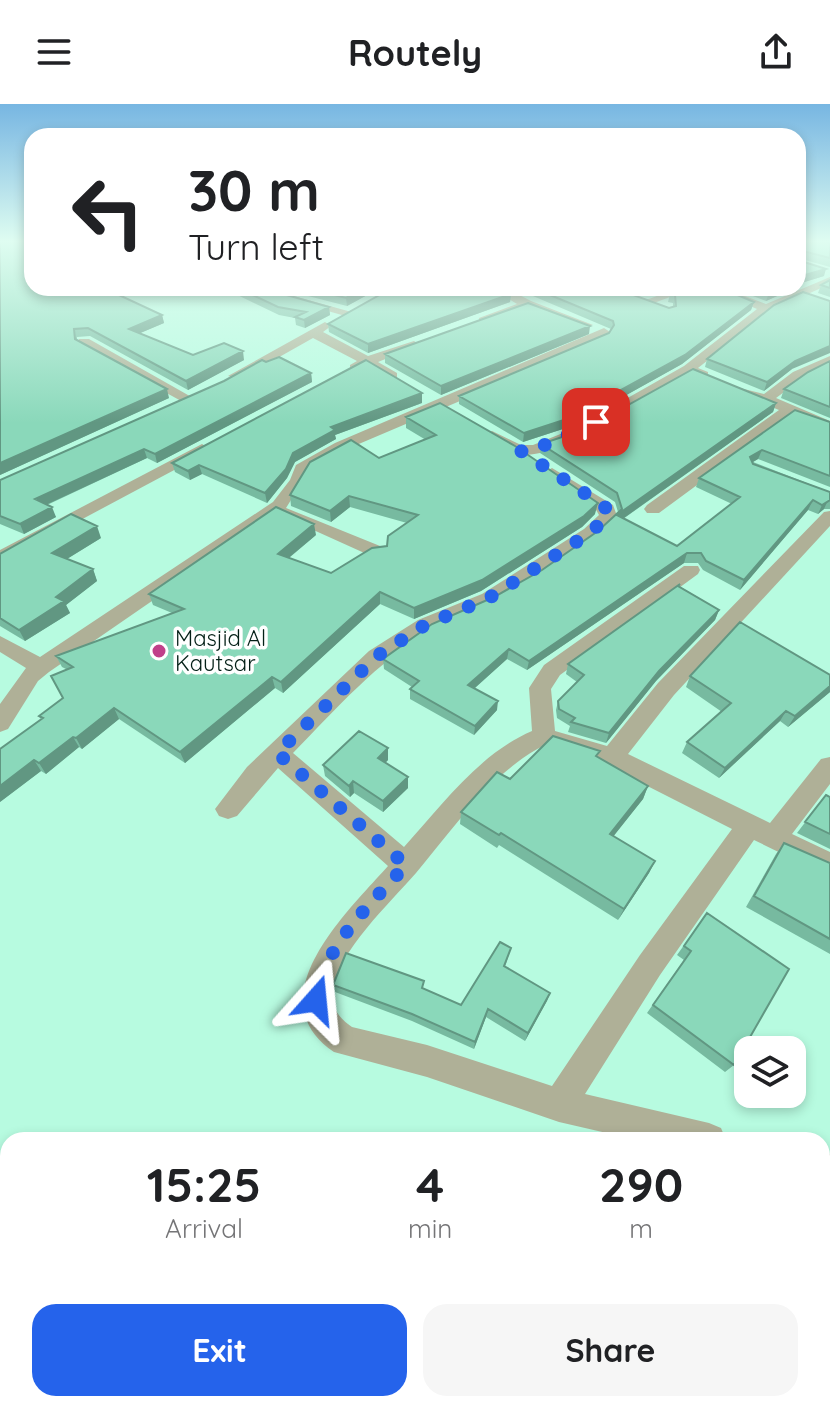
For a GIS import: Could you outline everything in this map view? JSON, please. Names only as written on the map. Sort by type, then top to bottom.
[{"type":"street","points":[[220,384],[368,301]]},
{"type":"street","points":[[0,723],[30,676],[276,508],[298,480],[302,468],[341,446],[605,335],[521,301]]},
{"type":"street","points":[[645,301],[668,309]]},
{"type":"street","points":[[748,301],[766,308]]},
{"type":"street","points":[[521,451],[575,433],[689,369],[766,308],[780,301]]},
{"type":"street","points":[[469,326],[527,304]]},
{"type":"street","points":[[314,333],[404,383]]},
{"type":"street","points":[[342,374],[367,361],[427,341]]},
{"type":"street","points":[[84,342],[187,399]]},
{"type":"street","points":[[766,399],[798,375],[830,360]]},
{"type":"street","points":[[689,369],[830,426]]},
{"type":"street","points":[[653,509],[791,409]]},
{"type":"street","points":[[228,809],[256,774],[377,656],[425,625],[489,598],[590,533],[608,516],[607,509],[601,504],[521,451],[475,426]]},
{"type":"street","points":[[0,557],[212,443]]},
{"type":"street","points":[[276,508],[378,552]]},
{"type":"street","points":[[612,757],[666,689],[830,516]]},
{"type":"street","points":[[544,736],[540,688],[552,670],[691,570]]},
{"type":"street","points":[[0,643],[41,667]]},
{"type":"street","points":[[675,1132],[559,1105],[427,1061],[345,1041],[333,1033],[317,1011],[317,991],[329,961],[353,925],[479,781],[521,746],[544,736],[612,757],[830,865]]},
{"type":"street","points":[[277,753],[406,865]]},
{"type":"street","points":[[559,1105],[650,965],[761,833],[830,766]]},
{"type":"building","points":[[0,301],[132,301],[162,315],[129,329],[193,355],[224,343],[243,351],[186,381],[88,328],[74,329],[75,339],[167,389],[0,463]]},
{"type":"building","points":[[265,301],[308,301],[329,307],[304,320],[295,317],[306,312],[278,307]]},
{"type":"building","points":[[369,301],[491,301],[368,344],[328,324]]},
{"type":"building","points":[[565,301],[650,301],[669,308],[676,306],[676,301],[754,302],[685,355],[570,418],[524,433],[459,396],[609,333],[613,321]]},
{"type":"building","points":[[783,301],[830,301],[830,346],[795,361],[767,382],[707,359]]},
{"type":"building","points":[[528,303],[590,326],[441,386],[385,354]]},
{"type":"building","points":[[279,357],[311,373],[155,454],[144,449],[35,499],[52,507],[20,524],[0,516],[0,480],[224,381],[262,360],[266,362]]},
{"type":"building","points":[[366,360],[422,393],[331,427],[335,430],[293,453],[286,469],[265,493],[199,465],[188,471],[172,463]]},
{"type":"building","points":[[830,361],[830,407],[784,389],[808,372]]},
{"type":"building","points":[[693,369],[776,403],[617,515],[677,546],[740,497],[699,478],[795,410],[830,422],[830,476],[762,450],[750,457],[753,464],[830,492],[830,500],[822,505],[813,500],[744,580],[706,561],[701,553],[687,553],[529,661],[509,649],[468,685],[498,701],[475,726],[410,689],[419,681],[383,659],[432,624],[494,597],[542,570],[598,531],[622,509],[617,493],[541,444],[583,430]]},
{"type":"building","points":[[440,403],[515,446],[598,503],[584,516],[482,580],[414,608],[380,592],[281,682],[272,677],[180,752],[114,708],[76,738],[73,737],[39,763],[34,760],[0,786],[0,749],[43,718],[39,716],[63,698],[51,676],[73,667],[56,656],[184,609],[149,594],[276,507],[314,524],[278,554],[331,573],[372,548],[387,546],[388,536],[418,515],[349,496],[330,511],[290,495],[310,462],[351,440],[379,458],[436,435],[406,417]]},
{"type":"building","points":[[71,514],[97,526],[52,553],[93,569],[56,597],[64,601],[19,630],[0,618],[0,554]]},
{"type":"building","points":[[680,584],[678,586],[719,610],[659,671],[609,733],[571,722],[575,718],[559,709],[558,701],[584,675],[568,664]]},
{"type":"building","points":[[740,622],[830,675],[830,686],[795,716],[786,711],[725,768],[687,742],[731,703],[690,676]]},
{"type":"building","points":[[359,731],[388,748],[378,758],[408,777],[383,801],[353,781],[349,786],[323,765]]},
{"type":"building","points":[[553,736],[600,751],[596,756],[648,786],[610,834],[655,861],[624,909],[501,833],[499,835],[461,812],[497,772],[510,779]]},
{"type":"building","points":[[826,795],[830,797],[830,834],[805,822]]},
{"type":"building","points":[[784,843],[830,863],[830,939],[754,896]]},
{"type":"building","points":[[707,913],[789,969],[751,1036],[734,1036],[734,1065],[653,1005],[691,951],[684,946]]},
{"type":"building","points":[[500,942],[511,948],[504,966],[550,993],[528,1033],[488,1009],[475,1042],[412,1014],[333,985],[346,953],[424,981],[422,988],[461,1005]]},
{"type":"place","name":"Masjid Al Kautsar","points":[[159,651]]},
{"type":"route","points":[[316,1000],[329,961],[353,925],[406,865],[277,753],[377,656],[425,625],[489,598],[590,533],[608,516],[607,509],[601,504],[521,451],[540,447],[596,422]]}]
